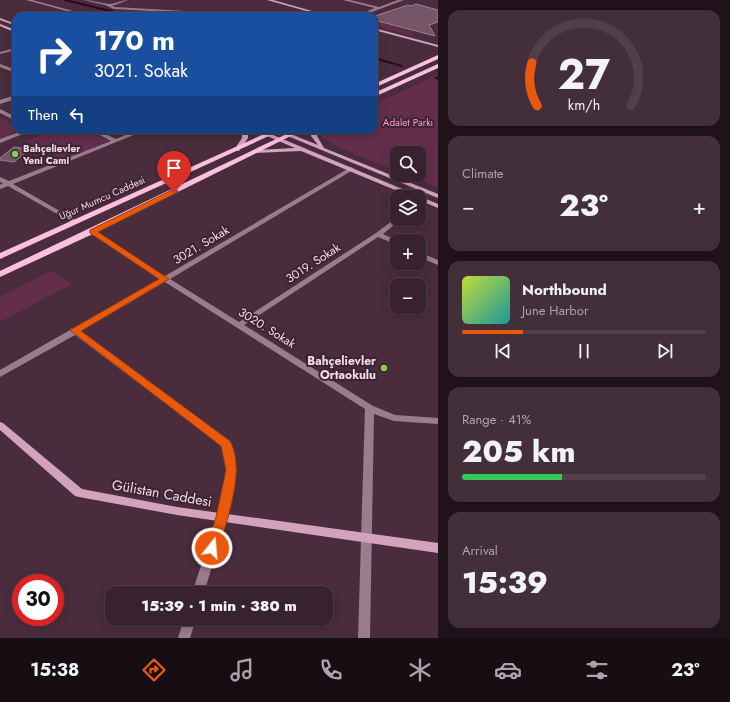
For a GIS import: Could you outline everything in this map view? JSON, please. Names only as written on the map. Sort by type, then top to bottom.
[{"type":"main road","points":[[378,84],[438,57]]},
{"type":"main road","points":[[378,93],[438,66]]},
{"type":"main road","name":"Uğur Mumcu Caddesi","points":[[0,256],[268,135]]},
{"type":"main road","points":[[0,274],[290,135]]},
{"type":"street","points":[[28,0],[74,12]]},
{"type":"street","points":[[85,0],[110,5],[114,8],[186,12]]},
{"type":"street","points":[[110,5],[126,0]]},
{"type":"street","points":[[269,0],[313,12]]},
{"type":"street","points":[[345,0],[378,8]]},
{"type":"street","points":[[390,0],[397,2]]},
{"type":"street","points":[[368,12],[402,0]]},
{"type":"street","points":[[0,19],[12,24]]},
{"type":"street","points":[[0,25],[12,30]]},
{"type":"street","points":[[378,29],[438,46]]},
{"type":"street","points":[[0,53],[12,50]]},
{"type":"street","points":[[0,65],[12,70]]},
{"type":"street","points":[[0,102],[12,98]]},
{"type":"street","points":[[0,111],[12,117]]},
{"type":"street","points":[[0,141],[19,134]]},
{"type":"street","points":[[102,134],[116,141]]},
{"type":"street","points":[[0,187],[133,134]]},
{"type":"street","points":[[237,150],[244,138],[244,134]]},
{"type":"street","points":[[314,134],[324,149]]},
{"type":"street","points":[[268,135],[397,190]]},
{"type":"street","points":[[290,135],[438,196]]},
{"type":"street","points":[[256,152],[285,150],[309,152]]},
{"type":"street","name":"3021. Sokak","points":[[0,374],[74,330],[165,279],[350,169]]},
{"type":"street","points":[[0,179],[75,222]]},
{"type":"street","points":[[426,202],[438,206]]},
{"type":"street","name":"3019. Sokak","points":[[239,325],[390,225]]},
{"type":"street","name":"3020. Sokak","points":[[92,231],[165,279],[370,408],[394,418],[438,422]]},
{"type":"street","points":[[378,234],[390,240]]},
{"type":"street","points":[[426,257],[438,263]]},
{"type":"street","points":[[74,330],[226,444],[232,470],[222,517],[200,586]]},
{"type":"street","points":[[364,638],[370,408]]},
{"type":"street","name":"Gülistan Caddesi","points":[[0,425],[79,493],[176,511],[438,548]]},
{"type":"street","points":[[184,638],[188,626]]},
{"type":"green space","points":[[378,21],[413,32],[412,36],[378,26]]},
{"type":"green space","name":"Adalet Parkı","points":[[438,75],[438,187],[426,182],[426,146],[390,146],[390,168],[351,153],[322,138],[324,134],[378,134],[378,102]]},
{"type":"green space","points":[[0,117],[12,123],[12,134],[0,138]]},
{"type":"green space","points":[[43,134],[93,134],[110,141],[65,160],[25,141]]},
{"type":"green space","points":[[51,271],[72,284],[0,322],[0,297]]},
{"type":"building","points":[[416,4],[438,10],[438,22],[429,25],[435,36],[378,21],[378,15],[408,5],[411,6]]},
{"type":"building","name":"Bahçelievler Yeni Cami","points":[[14,147],[30,149],[14,162],[0,160],[0,158]]},
{"type":"waterway","points":[[65,0],[115,12]]},
{"type":"waterway","points":[[378,59],[402,66]]},
{"type":"place","name":"Bahçelievler Yeni Cami","points":[[15,154]]},
{"type":"place","name":"Bahçelievler Ortaokulu","points":[[384,368]]},
{"type":"route","points":[[174,192],[92,231],[165,279],[74,330],[226,444],[232,470],[222,517],[212,548]]}]
